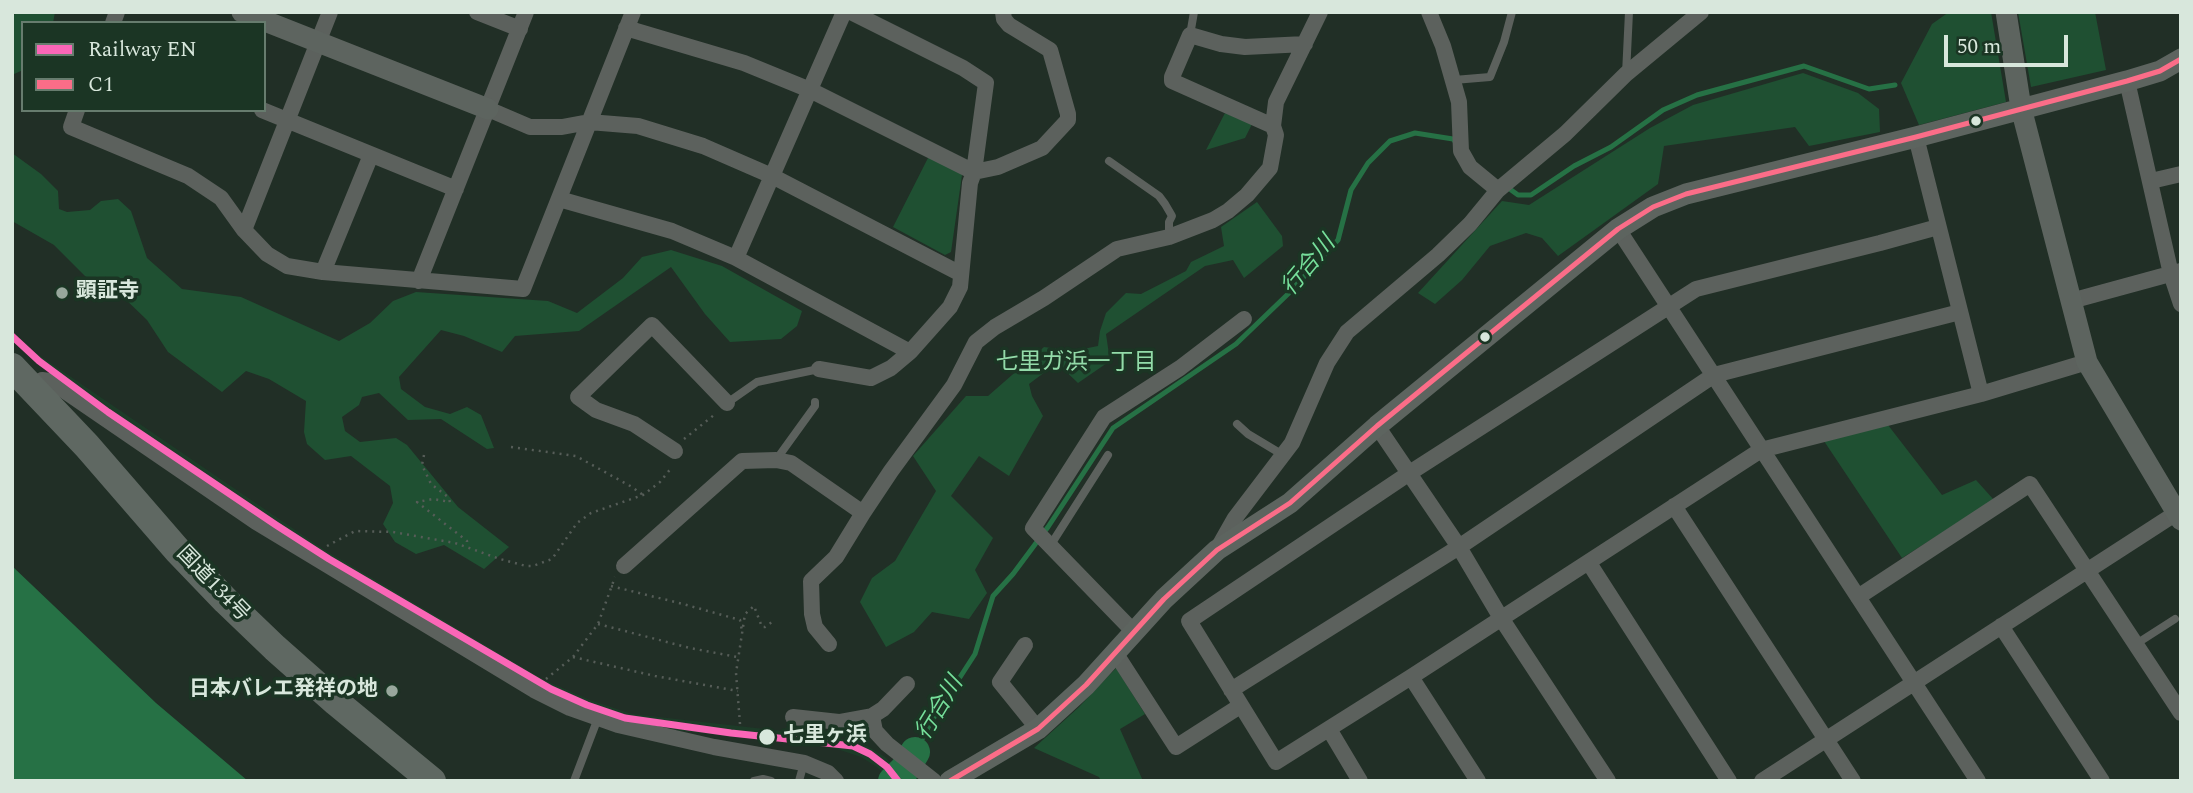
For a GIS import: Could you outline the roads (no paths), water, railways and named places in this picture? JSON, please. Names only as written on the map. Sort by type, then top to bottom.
[{"type":"highway","name":"国道134号","points":[[12,367],[226,601],[316,684],[432,781]]},
{"type":"street","points":[[242,12],[265,21]]},
{"type":"street","points":[[244,230],[330,12]]},
{"type":"street","points":[[477,12],[520,29]]},
{"type":"street","points":[[419,281],[526,12]]},
{"type":"street","points":[[76,112],[71,127],[188,176],[221,198],[244,230],[267,254],[287,266],[323,272],[523,289],[633,12]]},
{"type":"street","points":[[736,258],[844,12]]},
{"type":"street","points":[[819,369],[871,378],[891,368],[910,352],[950,307],[960,287],[970,183],[974,172],[986,83],[963,68],[851,12]]},
{"type":"street","points":[[626,28],[744,64],[810,90],[974,172],[998,167],[1042,148],[1068,120],[1050,50],[1009,25],[1003,12]]},
{"type":"street","points":[[829,643],[815,627],[811,580],[836,557],[891,471],[954,385],[976,342],[1117,249],[1169,237],[1213,220],[1247,195],[1270,167],[1276,135],[1273,126],[1276,102],[1320,12]]},
{"type":"street","points":[[1429,12],[1454,80],[1459,103],[1461,151],[1470,167],[1498,190]]},
{"type":"street","points":[[1217,550],[1235,518],[1292,443],[1327,363],[1347,332],[1438,255],[1470,224],[1498,190],[1564,134],[1626,74],[1701,12]]},
{"type":"street","points":[[1762,781],[2179,514],[2087,362],[2021,108],[2006,12]]},
{"type":"street","points":[[266,21],[530,127],[562,127],[589,122],[638,126],[703,146],[772,176],[961,274]]},
{"type":"street","points":[[1273,126],[1172,81],[1171,77],[1190,35],[1221,44],[1245,47],[1305,44]]},
{"type":"street","points":[[950,781],[1038,729],[1086,685],[1164,599],[1217,550],[1290,503],[1377,426],[1618,229],[1653,207],[1686,194],[2127,81],[2160,71],[2181,59]]},
{"type":"street","points":[[2127,81],[2176,272],[2181,304]]},
{"type":"street","points":[[266,112],[456,189]]},
{"type":"street","points":[[1916,137],[1981,394]]},
{"type":"street","points":[[323,272],[372,155]]},
{"type":"street","points":[[2151,181],[2181,174]]},
{"type":"street","points":[[559,199],[672,230],[736,258],[910,352]]},
{"type":"street","points":[[1938,227],[1696,289],[1408,474],[1189,621],[1276,762],[1761,450],[1981,394],[2087,362]]},
{"type":"street","points":[[1618,229],[1978,781]]},
{"type":"street","points":[[2071,301],[2176,272]]},
{"type":"street","points":[[1231,690],[1459,547],[1714,375],[1960,312]]},
{"type":"street","points":[[1134,632],[1033,528],[1104,417],[1180,368],[1244,319]]},
{"type":"street","points":[[675,451],[634,424],[596,410],[578,397],[652,325],[727,403]]},
{"type":"street","points":[[32,387],[41,380],[50,381],[256,522],[534,690],[570,708],[618,725],[714,747],[804,763],[828,773],[836,781]]},
{"type":"street","points":[[1377,426],[1459,547],[1608,781]]},
{"type":"street","points":[[624,566],[743,461],[776,460],[791,463],[863,513]]},
{"type":"street","points":[[1858,597],[2030,484],[2181,713]]},
{"type":"street","points":[[1674,506],[1853,781]]},
{"type":"street","points":[[1589,563],[1729,781]]},
{"type":"street","points":[[2001,626],[2102,781]]},
{"type":"street","points":[[1025,645],[1000,681],[1038,729]]},
{"type":"street","points":[[1115,653],[1176,747],[1240,706]]},
{"type":"street","points":[[1411,677],[1478,781]]},
{"type":"street","points":[[793,717],[839,722],[872,716],[883,709],[907,684]]},
{"type":"street","points":[[872,716],[875,731],[887,744],[934,781]]},
{"type":"street","points":[[1329,729],[1360,781]]},
{"type":"lane","points":[[1190,35],[1194,12]]},
{"type":"lane","points":[[1454,80],[1490,77],[1512,12]]},
{"type":"lane","points":[[1626,74],[1629,12]]},
{"type":"lane","points":[[1109,161],[1159,196],[1166,204],[1172,216],[1169,222],[1169,237]]},
{"type":"lane","points":[[727,403],[757,382],[819,369]]},
{"type":"lane","points":[[776,460],[815,406],[815,402]]},
{"type":"lane","points":[[1237,424],[1248,434],[1283,455]]},
{"type":"lane","points":[[1050,546],[1108,455]]},
{"type":"lane","points":[[2136,644],[2175,619]]},
{"type":"lane","points":[[574,781],[598,718]]},
{"type":"lane","points":[[799,781],[804,763]]},
{"type":"lane","points":[[754,781],[771,781]]},
{"type":"waterway","name":"行合川","points":[[1507,187],[1518,195],[1531,195],[1574,166],[1611,147],[1663,110],[1697,95],[1804,66],[1869,89],[1895,85]]},
{"type":"waterway","name":"行合川","points":[[915,752],[975,654],[993,596],[1048,527],[1113,428],[1236,344],[1288,294],[1338,240],[1351,190],[1368,163],[1390,141],[1415,133],[1453,139],[1457,144]]},
{"type":"waterway","name":"行合川","points":[[893,781],[905,769],[915,752]]},
{"type":"rail line","name":"EN","points":[[12,336],[39,361],[108,412],[276,525],[551,689],[625,718],[853,746],[870,754],[887,767],[898,781]]},
{"type":"place","name":"顕証寺","points":[[62,293]]},
{"type":"place","name":"日本バレエ発祥の地","points":[[392,691]]},
{"type":"place","name":"七里ヶ浜","points":[[767,737]]},
{"type":"district","name":"七里ガ浜一丁目","points":[[1076,364]]}]
